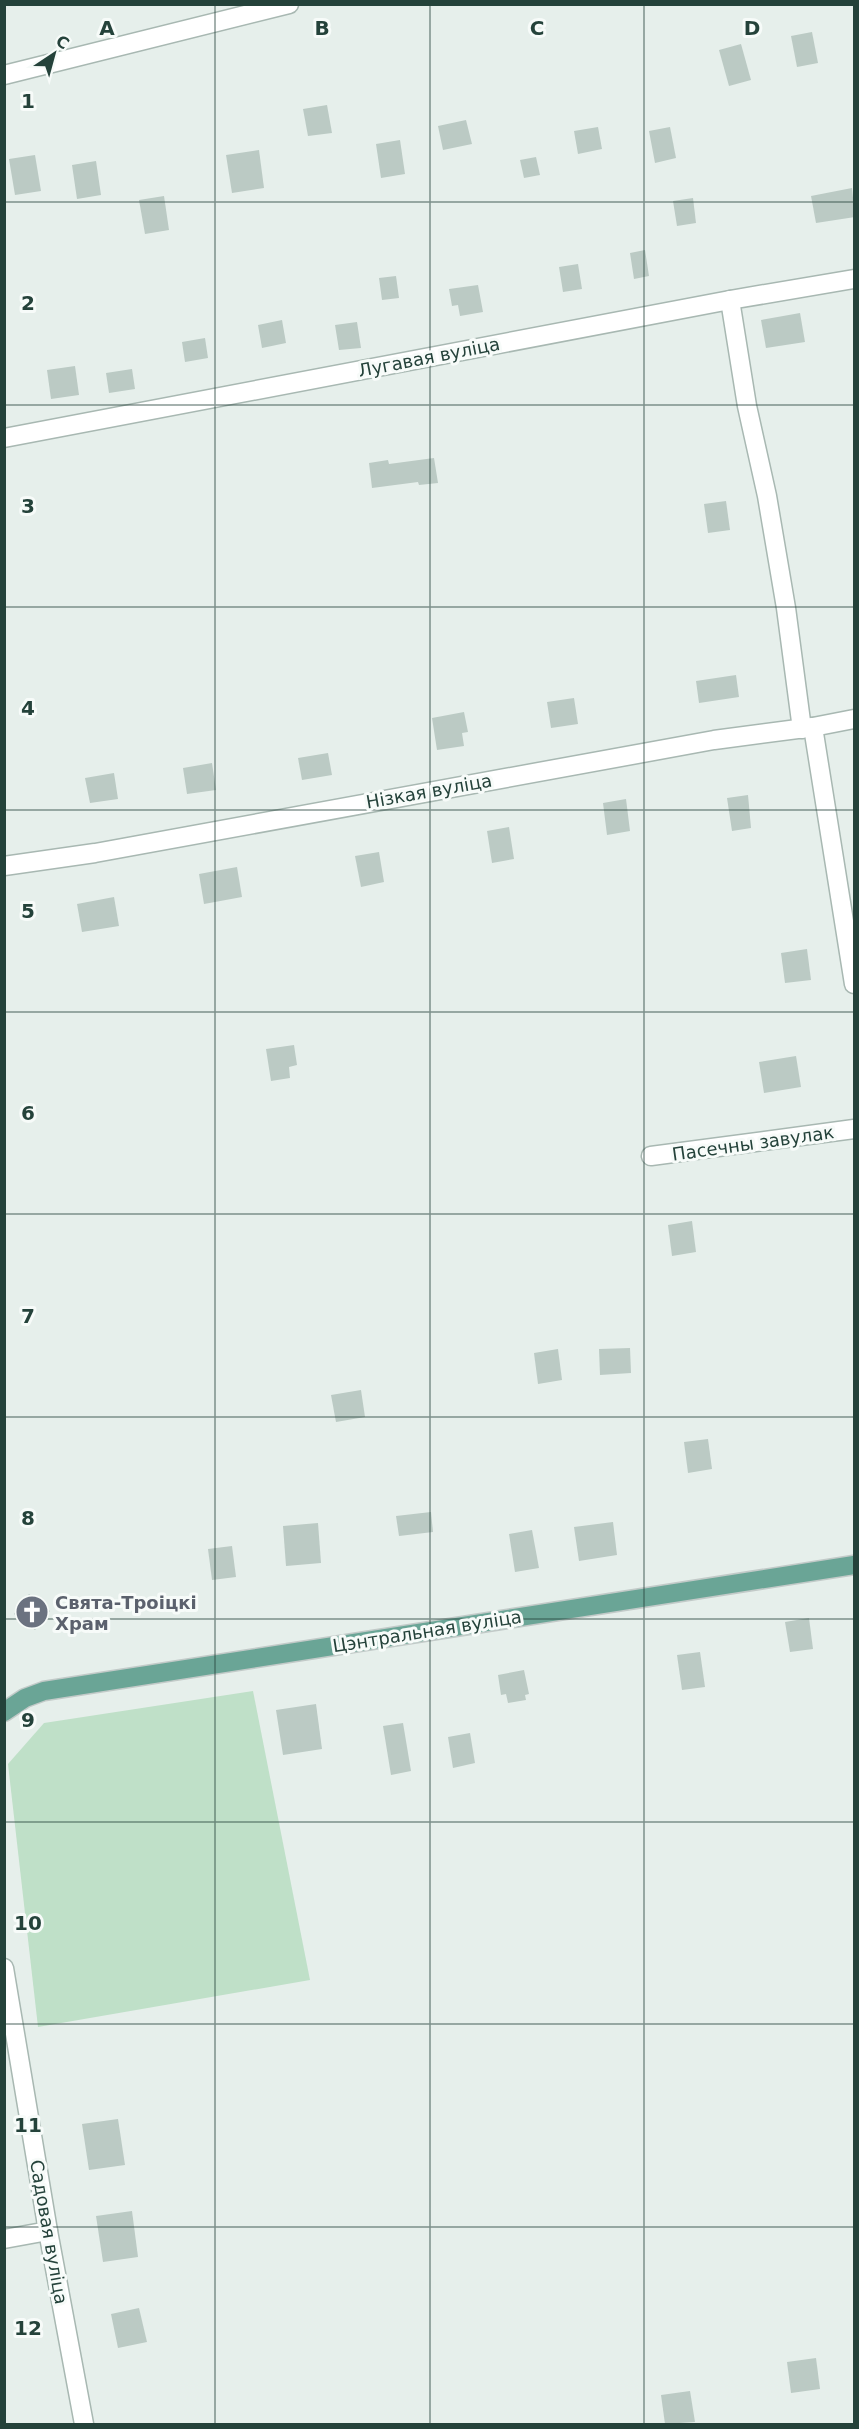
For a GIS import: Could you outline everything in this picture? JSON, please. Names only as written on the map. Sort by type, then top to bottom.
[{"type":"main road","name":"Цэнтральная вуліца","points":[[4,1712],[25,1698],[44,1690],[855,1565]]},
{"type":"street","points":[[4,75],[288,4]]},
{"type":"street","name":"Лугавая вуліца","points":[[4,438],[730,300],[855,279]]},
{"type":"street","points":[[730,300],[747,406],[767,496],[807,728],[855,984]]},
{"type":"street","name":"Нізкая вуліца","points":[[4,866],[95,853],[714,740],[807,728],[855,719]]},
{"type":"street","name":"Пасечны завулак","points":[[651,1156],[855,1129]]},
{"type":"street","name":"Садовая вуліца","points":[[4,1968],[48,2231],[84,2424]]},
{"type":"street","points":[[4,2238],[48,2231]]},
{"type":"green space","points":[[253,1691],[310,1980],[38,2027],[8,1764],[44,1723]]},
{"type":"building","points":[[812,32],[818,63],[797,67],[791,36]]},
{"type":"building","points":[[741,44],[751,80],[729,86],[719,50]]},
{"type":"building","points":[[327,105],[332,133],[308,136],[303,109]]},
{"type":"building","points":[[466,120],[472,144],[443,150],[438,126]]},
{"type":"building","points":[[598,127],[602,149],[578,154],[574,131]]},
{"type":"building","points":[[670,127],[676,158],[655,163],[649,131]]},
{"type":"building","points":[[400,140],[405,174],[381,178],[376,144]]},
{"type":"building","points":[[259,150],[264,188],[232,193],[226,155]]},
{"type":"building","points":[[35,155],[41,191],[15,195],[9,159]]},
{"type":"building","points":[[536,157],[540,175],[524,178],[520,160]]},
{"type":"building","points":[[96,161],[101,195],[77,199],[72,165]]},
{"type":"building","points":[[852,188],[855,217],[816,223],[811,196]]},
{"type":"building","points":[[164,196],[169,230],[145,234],[139,200]]},
{"type":"building","points":[[693,198],[696,223],[677,226],[673,201]]},
{"type":"building","points":[[645,250],[649,276],[634,279],[630,253]]},
{"type":"building","points":[[578,264],[582,289],[563,292],[559,267]]},
{"type":"building","points":[[396,276],[399,298],[382,300],[379,278]]},
{"type":"building","points":[[478,285],[483,312],[460,316],[458,305],[452,306],[449,289]]},
{"type":"building","points":[[800,313],[805,342],[766,348],[761,320]]},
{"type":"building","points":[[282,320],[286,343],[262,348],[258,325]]},
{"type":"building","points":[[357,322],[361,348],[339,350],[335,325]]},
{"type":"building","points":[[205,338],[208,358],[185,362],[182,342]]},
{"type":"building","points":[[75,366],[79,395],[51,399],[47,370]]},
{"type":"building","points":[[132,369],[135,389],[109,393],[106,373]]},
{"type":"building","points":[[434,458],[438,483],[419,485],[418,482],[372,488],[369,463],[388,460],[389,464]]},
{"type":"building","points":[[726,501],[730,530],[708,533],[704,504]]},
{"type":"building","points":[[736,675],[739,697],[699,703],[696,681]]},
{"type":"building","points":[[574,698],[578,724],[551,728],[547,702]]},
{"type":"building","points":[[464,712],[468,732],[462,733],[464,746],[437,750],[432,718]]},
{"type":"building","points":[[328,753],[332,775],[302,780],[298,758]]},
{"type":"building","points":[[212,763],[216,790],[187,794],[183,768]]},
{"type":"building","points":[[114,773],[118,799],[90,803],[85,778]]},
{"type":"building","points":[[748,795],[751,828],[732,831],[727,798]]},
{"type":"building","points":[[626,799],[630,831],[607,835],[603,803]]},
{"type":"building","points":[[509,827],[514,859],[492,863],[487,831]]},
{"type":"building","points":[[379,852],[384,882],[361,887],[355,856]]},
{"type":"building","points":[[237,867],[242,897],[204,904],[199,874]]},
{"type":"building","points":[[114,897],[119,926],[82,932],[77,904]]},
{"type":"building","points":[[807,949],[811,980],[785,983],[781,953]]},
{"type":"building","points":[[294,1045],[297,1065],[289,1067],[290,1078],[271,1081],[266,1049]]},
{"type":"building","points":[[796,1056],[801,1087],[764,1093],[759,1062]]},
{"type":"building","points":[[692,1221],[696,1252],[672,1256],[668,1225]]},
{"type":"building","points":[[630,1348],[631,1373],[600,1375],[599,1349]]},
{"type":"building","points":[[558,1349],[562,1380],[538,1384],[534,1353]]},
{"type":"building","points":[[361,1390],[365,1417],[336,1422],[331,1395]]},
{"type":"building","points":[[708,1439],[712,1469],[688,1473],[684,1442]]},
{"type":"building","points":[[431,1512],[433,1532],[399,1536],[396,1516]]},
{"type":"building","points":[[613,1522],[617,1555],[579,1561],[574,1527]]},
{"type":"building","points":[[318,1523],[321,1563],[286,1566],[283,1526]]},
{"type":"building","points":[[532,1530],[539,1568],[515,1572],[509,1534]]},
{"type":"building","points":[[232,1546],[236,1577],[212,1580],[208,1549]]},
{"type":"building","name":"Свята-Троіцкі Храм","points":[[29,1594],[50,1611],[35,1630],[14,1614]]},
{"type":"building","points":[[809,1618],[813,1649],[790,1652],[785,1622]]},
{"type":"building","points":[[700,1652],[705,1687],[682,1690],[677,1655]]},
{"type":"building","points":[[524,1670],[529,1694],[525,1695],[526,1700],[508,1703],[506,1694],[501,1695],[498,1675]]},
{"type":"building","points":[[316,1704],[322,1749],[283,1755],[276,1710]]},
{"type":"building","points":[[403,1723],[411,1771],[391,1775],[383,1726]]},
{"type":"building","points":[[470,1733],[475,1763],[453,1768],[448,1737]]},
{"type":"building","points":[[118,2119],[125,2165],[89,2170],[82,2124]]},
{"type":"building","points":[[132,2211],[138,2257],[103,2262],[96,2216]]},
{"type":"building","points":[[139,2308],[147,2342],[118,2348],[111,2314]]},
{"type":"building","points":[[816,2358],[820,2389],[791,2393],[787,2362]]},
{"type":"building","points":[[690,2391],[695,2422],[665,2424],[661,2395]]},
{"type":"place","name":"Свята-Троіцкі Храм","points":[[32,1612]]}]
